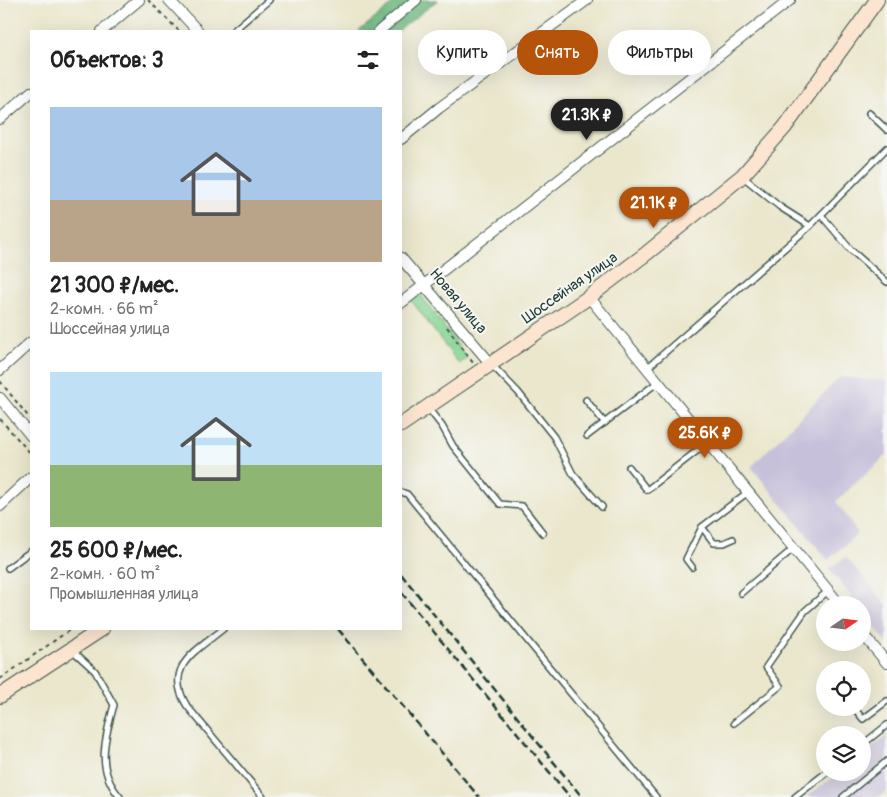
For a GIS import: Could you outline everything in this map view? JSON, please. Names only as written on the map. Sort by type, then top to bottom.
[{"type":"main road","name":"Шоссейная улица","points":[[402,424],[589,297],[742,176],[785,127],[877,0]]},
{"type":"main road","points":[[0,696],[100,630]]},
{"type":"street","points":[[103,30],[139,0]]},
{"type":"street","points":[[169,0],[197,30]]},
{"type":"street","points":[[380,30],[416,0]]},
{"type":"street","points":[[402,138],[439,108],[587,0]]},
{"type":"street","points":[[402,302],[790,0]]},
{"type":"street","points":[[0,119],[30,93]]},
{"type":"street","name":"Новая улица","points":[[402,259],[491,364]]},
{"type":"street","points":[[589,297],[832,596]]},
{"type":"street","points":[[0,370],[30,343]]},
{"type":"street","points":[[0,398],[30,435]]},
{"type":"street","points":[[0,506],[30,478]]},
{"type":"street","points":[[871,644],[887,663]]},
{"type":"lane","points":[[234,30],[269,0]]},
{"type":"lane","points":[[869,113],[887,130]]},
{"type":"lane","points":[[647,368],[821,216],[887,148]]},
{"type":"lane","points":[[742,176],[780,207],[810,226]]},
{"type":"lane","points":[[821,216],[851,250],[887,282]]},
{"type":"lane","points":[[491,364],[518,392],[554,437],[573,474],[602,507]]},
{"type":"lane","points":[[588,436],[658,382]]},
{"type":"lane","points":[[586,400],[605,423]]},
{"type":"lane","points":[[427,407],[442,426],[453,446],[500,504],[522,506],[543,533]]},
{"type":"lane","points":[[629,467],[648,490],[708,442]]},
{"type":"lane","points":[[402,492],[407,494],[656,797]]},
{"type":"lane","points":[[692,567],[686,559],[702,527],[748,492]]},
{"type":"lane","points":[[702,527],[714,543],[724,543],[732,539]]},
{"type":"lane","points":[[741,593],[794,548]]},
{"type":"lane","points":[[8,568],[30,551]]},
{"type":"lane","points":[[734,723],[780,686],[766,667],[804,611],[828,591]]},
{"type":"lane","points":[[222,630],[188,658],[176,682],[187,706],[263,797]]},
{"type":"lane","points":[[72,649],[95,671],[114,705],[103,742],[104,767],[111,787],[120,797]]},
{"type":"lane","points":[[871,713],[887,701]]},
{"type":"lane","points":[[871,738],[887,725]]},
{"type":"lane","points":[[843,797],[887,761]]},
{"type":"lane","points":[[795,797],[816,781]]},
{"type":"path","points":[[148,0],[178,30]]},
{"type":"path","points":[[0,381],[30,419]]},
{"type":"path","points":[[0,419],[30,453]]},
{"type":"path","points":[[0,679],[70,630]]},
{"type":"shaded area","points":[[840,377],[887,381],[887,455],[836,501],[858,533],[828,560],[751,467]]},
{"type":"shaded area","points":[[846,557],[887,605],[887,643],[871,622],[871,596],[851,596],[829,568]]},
{"type":"shaded area","points":[[887,736],[887,791],[879,797],[806,797],[828,781],[871,781],[871,748]]},
{"type":"green space","points":[[398,0],[438,0],[399,30],[360,30]]},
{"type":"green space","points":[[420,294],[467,358],[459,364],[411,300]]},
{"type":"railway","points":[[402,575],[582,797]]},
{"type":"railway","points":[[402,593],[570,797]]},
{"type":"railway","points":[[339,630],[479,797]]}]
